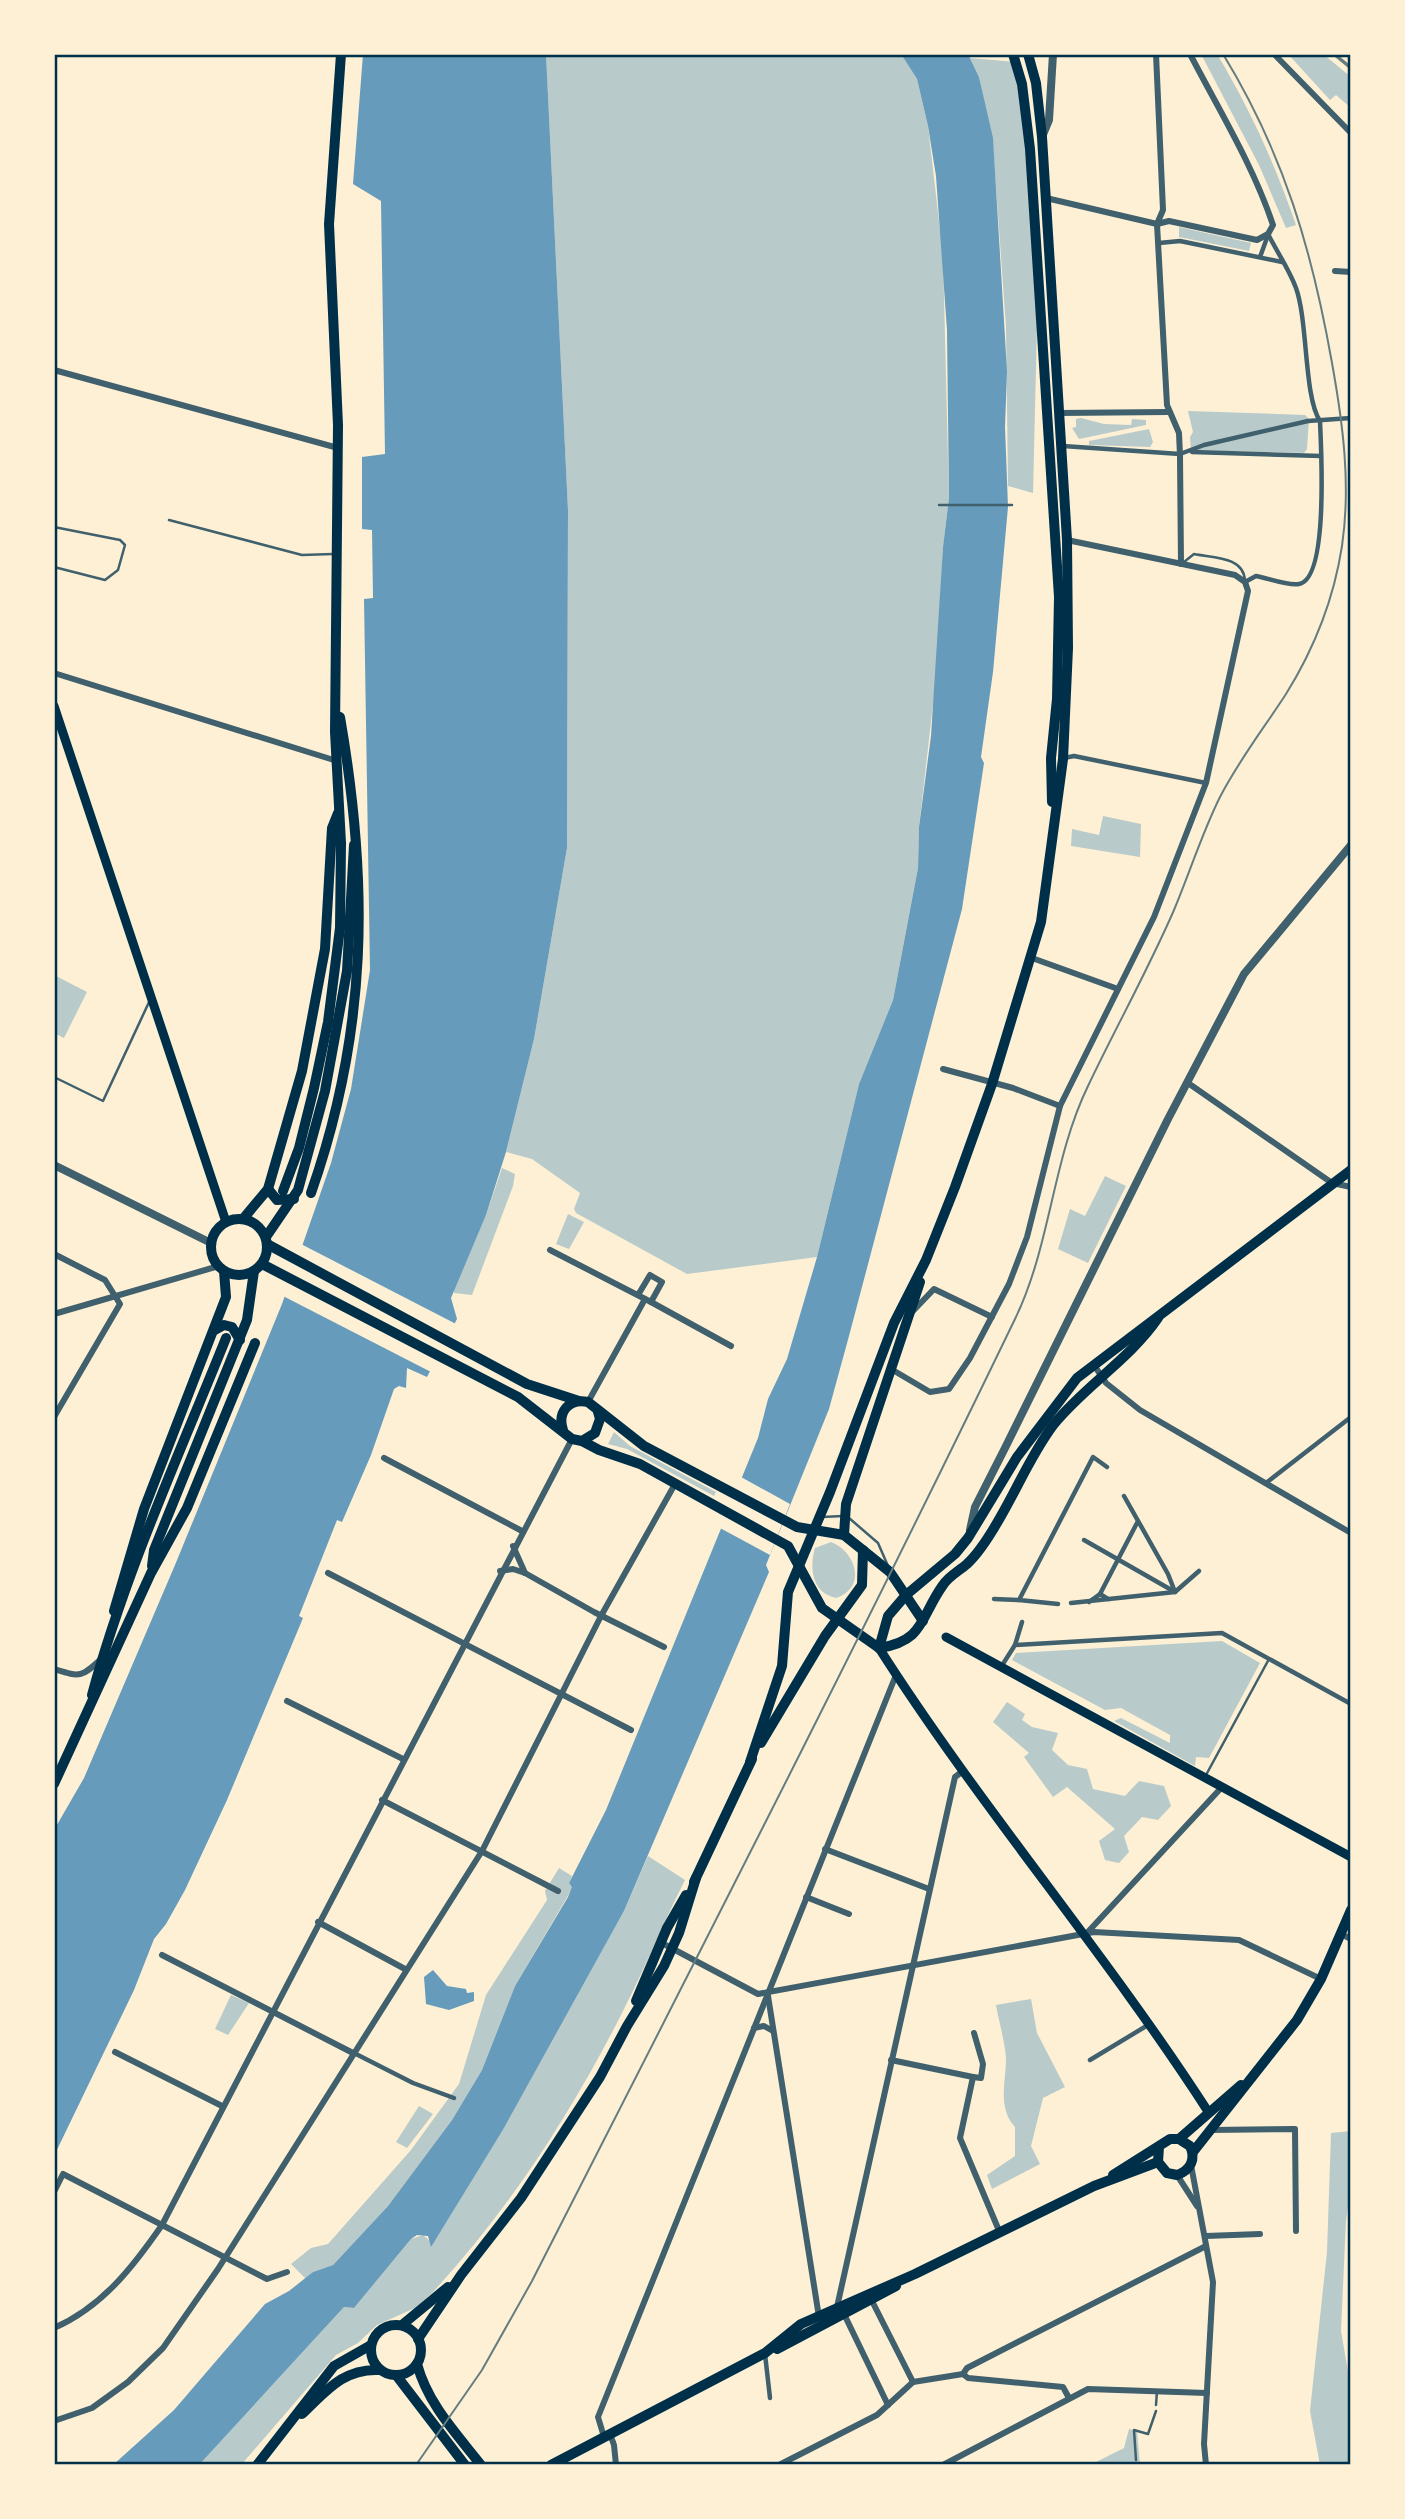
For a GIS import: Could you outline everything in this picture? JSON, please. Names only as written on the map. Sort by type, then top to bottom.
[{"type":"main road","points":[[283,1191],[299,1148],[328,1022],[340,928],[340,807],[337,761],[338,448],[329,224],[341,54]]},
{"type":"main road","points":[[1013,54],[1022,84],[1029,138],[1059,597],[1058,699],[1051,758],[1052,834]]},
{"type":"main road","points":[[844,1535],[843,1516],[891,1368],[912,1313],[926,1260],[992,1084],[1032,958],[1048,880],[1063,759],[1068,648],[1067,540],[1042,137],[1036,83],[1028,54]]},
{"type":"main road","points":[[1044,395],[1059,414]]},
{"type":"main road","points":[[1047,430],[1059,414]]},
{"type":"main road","points":[[311,1192],[340,1094],[352,1027],[361,931],[357,838],[337,699]]},
{"type":"main road","points":[[54,706],[226,1222]]},
{"type":"main road","points":[[243,1219],[268,1189],[290,1121],[316,1012],[328,922],[332,828],[340,807]]},
{"type":"main road","points":[[151,1573],[154,1550],[247,1320],[258,1267],[267,1241],[294,1199],[325,1091],[341,1012],[350,939],[352,848],[357,838]]},
{"type":"main road","points":[[879,1648],[888,1616],[906,1595],[954,1554],[968,1538],[1041,1423],[1077,1378],[1351,1170]]},
{"type":"main road","points":[[268,1189],[277,1200],[294,1199]]},
{"type":"main road","points":[[83,1726],[144,1509],[226,1297],[221,1269],[211,1252],[211,1243],[214,1234],[226,1222],[243,1219],[257,1225],[267,1241],[293,1258],[527,1384],[584,1402],[644,1446],[797,1527],[844,1535],[890,1573],[924,1624]]},
{"type":"main road","points":[[626,2026],[660,1942],[696,1878],[750,1762],[782,1667],[786,1599],[894,1322],[926,1260]]},
{"type":"main road","points":[[221,1269],[239,1275],[258,1267],[286,1277],[518,1397],[577,1440],[599,1451],[640,1464],[788,1546],[818,1602],[837,1619],[879,1648],[963,1771],[1149,2024],[1209,2113]]},
{"type":"main road","points":[[879,1648],[903,1643],[924,1624],[943,1583],[968,1563],[1000,1517],[1031,1458],[1053,1425],[1101,1375],[1144,1338],[1158,1318]]},
{"type":"main road","points":[[215,1330],[224,1325],[232,1327],[240,1340]]},
{"type":"main road","points":[[101,1659],[226,1338]]},
{"type":"main road","points":[[54,1784],[83,1726],[151,1573],[187,1508],[255,1343]]},
{"type":"main road","points":[[563,1430],[563,1411],[584,1402]]},
{"type":"main road","points":[[577,1440],[589,1438],[599,1427],[598,1412]]},
{"type":"main road","points":[[750,1762],[837,1619],[862,1585],[863,1550]]},
{"type":"main road","points":[[946,1637],[1351,1857]]},
{"type":"main road","points":[[418,2339],[461,2275],[521,2198],[567,2130],[672,1948],[696,1878]]},
{"type":"main road","points":[[1159,2147],[1158,2162],[1167,2173],[1177,2175],[1191,2165],[1193,2152],[1282,2043],[1346,1936],[1351,1910]]},
{"type":"main road","points":[[1179,2139],[1255,2073]]},
{"type":"main road","points":[[551,2465],[830,2322],[853,2299],[915,2274],[1094,2186],[1170,2139],[1185,2141],[1193,2152]]},
{"type":"main road","points":[[1094,2186],[1158,2162]]},
{"type":"main road","points":[[765,2353],[801,2324],[819,2315],[873,2301],[915,2274]]},
{"type":"main road","points":[[402,2326],[461,2275]]},
{"type":"main road","points":[[257,2465],[334,2366],[371,2345],[379,2331],[394,2325],[402,2326],[418,2339],[421,2349],[417,2364],[424,2388],[436,2409],[481,2465]]},
{"type":"main road","points":[[371,2345],[372,2359],[380,2370]]},
{"type":"main road","points":[[287,2429],[335,2382],[363,2369],[396,2375],[408,2372],[417,2364]]},
{"type":"main road","points":[[396,2375],[465,2465]]},
{"type":"main road","points":[[251,2465],[273,2446]]},
{"type":"street","points":[[1042,137],[1049,120],[1053,54]]},
{"type":"street","points":[[1156,54],[1163,210],[1157,224],[1168,412],[1177,425],[1180,454],[1181,564]]},
{"type":"street","points":[[1190,54],[1269,212],[1273,225],[1261,257]]},
{"type":"street","points":[[1273,54],[1351,133]]},
{"type":"street","points":[[1046,198],[1157,224],[1169,221],[1258,240],[1268,234]]},
{"type":"street","points":[[1245,582],[1256,576],[1298,584],[1307,580],[1313,570],[1321,527],[1320,421],[1313,412],[1296,289],[1268,234]]},
{"type":"street","points":[[1159,243],[1180,241],[1283,262]]},
{"type":"street","points":[[1335,271],[1351,272]]},
{"type":"street","points":[[54,370],[338,448]]},
{"type":"street","points":[[1059,414],[1168,412]]},
{"type":"street","points":[[1060,446],[1180,454],[1273,429],[1351,418]]},
{"type":"street","points":[[1188,452],[1321,456]]},
{"type":"street","points":[[891,1368],[930,1392],[939,1393],[949,1389],[992,1317],[1027,1237],[1060,1106],[1154,917],[1206,783],[1248,592],[1245,582],[1235,575],[1067,540]]},
{"type":"street","points":[[54,673],[337,761]]},
{"type":"street","points":[[1063,759],[1074,755],[1206,783]]},
{"type":"street","points":[[968,1538],[975,1507],[1244,974],[1351,845]]},
{"type":"street","points":[[1032,958],[1118,989]]},
{"type":"street","points":[[943,1069],[1060,1106]]},
{"type":"street","points":[[1188,1083],[1332,1183],[1351,1187]]},
{"type":"street","points":[[54,1165],[211,1243]]},
{"type":"street","points":[[550,1250],[731,1346]]},
{"type":"street","points":[[54,1254],[105,1280],[120,1304],[54,1417]]},
{"type":"street","points":[[54,1314],[116,1295],[221,1269]]},
{"type":"street","points":[[912,1313],[934,1289],[992,1317]]},
{"type":"street","points":[[584,1402],[645,1299]]},
{"type":"street","points":[[1094,1365],[1101,1375],[1140,1410],[1351,1533]]},
{"type":"street","points":[[1264,1484],[1351,1417]]},
{"type":"street","points":[[54,2328],[72,2320],[106,2295],[136,2264],[162,2225],[513,1546],[577,1440]]},
{"type":"street","points":[[1019,1600],[1093,1457],[1107,1466]]},
{"type":"street","points":[[384,1458],[522,1531]]},
{"type":"street","points":[[54,2421],[92,2407],[128,2382],[155,2356],[225,2257],[482,1851],[564,1694],[601,1616],[675,1484]]},
{"type":"street","points":[[1124,1496],[1168,1574],[1175,1592]]},
{"type":"street","points":[[1088,1602],[1100,1594],[1137,1522]]},
{"type":"street","points":[[1084,1540],[1175,1592]]},
{"type":"street","points":[[513,1546],[524,1573]]},
{"type":"street","points":[[500,1571],[513,1569],[524,1573],[664,1647]]},
{"type":"street","points":[[1071,1603],[1175,1592],[1199,1570]]},
{"type":"street","points":[[328,1573],[631,1730]]},
{"type":"street","points":[[1100,1594],[1111,1600]]},
{"type":"street","points":[[994,1599],[1058,1604]]},
{"type":"street","points":[[1000,1667],[1015,1645],[1022,1622]]},
{"type":"street","points":[[1015,1645],[1222,1633],[1351,1704]]},
{"type":"street","points":[[54,1669],[78,1676],[84,1675],[101,1659]]},
{"type":"street","points":[[615,2465],[607,2435],[598,2417],[896,1675]]},
{"type":"street","points":[[287,1701],[403,1759]]},
{"type":"street","points":[[888,2405],[840,2311],[911,1968],[955,1777],[963,1771]]},
{"type":"street","points":[[1085,1936],[1222,1787]]},
{"type":"street","points":[[382,1800],[558,1891]]},
{"type":"street","points":[[825,1849],[929,1889]]},
{"type":"street","points":[[806,1897],[849,1914]]},
{"type":"street","points":[[318,1922],[405,1969]]},
{"type":"street","points":[[660,1942],[717,1975],[758,1994],[1105,1933],[1239,1940],[1321,1979]]},
{"type":"street","points":[[162,1955],[413,2083],[454,2098]]},
{"type":"street","points":[[768,1994],[819,2315],[817,2328]]},
{"type":"street","points":[[1090,2060],[1149,2024]]},
{"type":"street","points":[[754,2028],[764,2026],[773,2031]]},
{"type":"street","points":[[891,2060],[981,2078],[983,2064],[974,2033]]},
{"type":"street","points":[[115,2052],[222,2106]]},
{"type":"street","points":[[973,2077],[960,2138],[1000,2233]]},
{"type":"street","points":[[1210,2130],[1295,2129],[1296,2231]]},
{"type":"street","points":[[1191,2165],[1213,2282],[1203,2444],[1206,2465]]},
{"type":"street","points":[[54,2192],[63,2174],[267,2279],[287,2272]]},
{"type":"street","points":[[1177,2175],[1200,2210]]},
{"type":"street","points":[[1206,2236],[1261,2234]]},
{"type":"street","points":[[779,2465],[877,2415],[913,2382],[963,2374],[967,2368],[1206,2246]]},
{"type":"street","points":[[843,2288],[853,2299],[873,2301],[913,2382]]},
{"type":"street","points":[[765,2353],[771,2398]]},
{"type":"street","points":[[963,2374],[968,2378],[1063,2387],[1069,2398]]},
{"type":"street","points":[[943,2465],[1069,2398],[1096,2387],[1207,2393]]},
{"type":"lane","points":[[939,505],[1012,505]]},
{"type":"lane","points":[[169,520],[302,555],[337,554]]},
{"type":"lane","points":[[54,527],[120,540],[125,545],[118,570],[105,580],[54,566]]},
{"type":"lane","points":[[1181,564],[1194,554],[1236,562],[1243,570],[1245,582]]},
{"type":"lane","points":[[54,1077],[103,1101],[152,997]]},
{"type":"lane","points":[[820,1517],[843,1516],[853,1520],[878,1543],[890,1573]]},
{"type":"lane","points":[[1204,1777],[1269,1659]]},
{"type":"lane","points":[[1156,2405],[1157,2391]]},
{"type":"lane","points":[[1136,2460],[1133,2430],[1148,2434],[1156,2411]]},
{"type":"shaded area","points":[[546,54],[901,54],[917,79],[928,126],[943,256],[949,498],[943,547],[937,669],[919,827],[918,868],[893,1000],[859,1084],[817,1257],[687,1274],[576,1213],[574,1209],[580,1193],[532,1159],[506,1152],[534,1039],[567,848],[568,510]]},
{"type":"shaded area","points":[[1201,54],[1217,54],[1229,75],[1261,137],[1296,225],[1286,228],[1259,165]]},
{"type":"shaded area","points":[[1288,54],[1323,54],[1351,77],[1351,108],[1336,95],[1330,100]]},
{"type":"shaded area","points":[[970,58],[1016,62],[1030,167],[1037,326],[1033,493],[1008,486],[1006,327],[993,144],[979,77]]},
{"type":"shaded area","points":[[1179,227],[1251,243],[1249,251],[1179,237]]},
{"type":"shaded area","points":[[1188,411],[1305,415],[1309,419],[1307,449],[1304,453],[1191,450],[1190,437],[1193,432]]},
{"type":"shaded area","points":[[1076,419],[1104,424],[1131,425],[1132,419],[1146,420],[1146,425],[1079,439],[1072,428],[1076,427]]},
{"type":"shaded area","points":[[1149,429],[1153,442],[1150,447],[1089,445],[1089,441]]},
{"type":"shaded area","points":[[1103,816],[1141,824],[1140,857],[1071,846],[1072,829],[1099,835]]},
{"type":"shaded area","points":[[56,976],[87,992],[64,1038],[54,1033]]},
{"type":"shaded area","points":[[502,1168],[515,1174],[513,1186],[472,1295],[454,1293],[486,1215]]},
{"type":"shaded area","points":[[1105,1176],[1126,1186],[1088,1263],[1058,1249],[1070,1209],[1085,1216]]},
{"type":"shaded area","points":[[568,1214],[584,1222],[569,1249],[556,1244]]},
{"type":"shaded area","points":[[614,1432],[630,1446],[716,1492],[714,1496],[627,1449],[608,1444]]},
{"type":"shaded area","points":[[831,1542],[852,1561],[855,1578],[846,1593],[836,1598],[822,1591],[817,1585],[812,1564],[815,1548]]},
{"type":"shaded area","points":[[1222,1641],[1260,1663],[1209,1758],[1196,1757],[1195,1766],[1114,1721],[1121,1718],[1170,1743],[1170,1735],[1121,1708],[1105,1710],[1012,1660],[1016,1653]]},
{"type":"shaded area","points":[[1007,1702],[1025,1714],[1022,1720],[1032,1727],[1058,1733],[1052,1750],[1068,1765],[1087,1769],[1093,1789],[1125,1796],[1139,1781],[1164,1786],[1171,1806],[1158,1820],[1142,1817],[1124,1836],[1129,1852],[1119,1863],[1105,1860],[1099,1841],[1115,1829],[1067,1787],[1053,1797],[1024,1757],[1029,1753],[993,1722]]},
{"type":"shaded area","points":[[648,1856],[685,1880],[603,2049],[560,2123],[513,2194],[432,2293],[415,2308],[377,2325],[358,2343],[336,2355],[241,2465],[199,2465],[344,2307],[354,2308],[411,2239],[423,2235],[431,2242],[504,2128],[624,1911]]},
{"type":"shaded area","points":[[559,1868],[572,1876],[569,1883],[573,1887],[515,1986],[482,2070],[452,2120],[388,2206],[333,2265],[313,2272],[306,2279],[291,2264],[311,2248],[328,2244],[411,2150],[459,2084],[486,1995],[547,1900],[545,1891]]},
{"type":"shaded area","points":[[231,1995],[249,2003],[228,2035],[215,2029]]},
{"type":"shaded area","points":[[1031,1999],[1037,2033],[1065,2087],[1043,2098],[1031,2146],[1040,2164],[992,2189],[987,2175],[1015,2156],[1015,2127],[1009,2119],[1004,2103],[1006,2059],[996,2005]]},
{"type":"shaded area","points":[[419,2106],[433,2114],[407,2148],[396,2142]]},
{"type":"shaded area","points":[[1351,2131],[1351,2190],[1346,2220],[1341,2331],[1351,2389],[1351,2465],[1320,2465],[1310,2411],[1327,2252],[1331,2133]]},
{"type":"shaded area","points":[[1129,2429],[1137,2431],[1140,2465],[1097,2465],[1096,2462],[1124,2448]]},
{"type":"water","points":[[363,54],[546,54],[568,510],[567,848],[534,1039],[506,1152],[486,1215],[451,1298],[457,1319],[427,1377],[407,1368],[406,1388],[399,1386],[394,1389],[371,1455],[342,1522],[337,1520],[299,1616],[303,1618],[227,1800],[185,1890],[166,1924],[154,1939],[134,1990],[54,2156],[54,1830],[84,1778],[282,1304],[331,1163],[351,1089],[370,970],[364,599],[373,598],[372,530],[362,529],[362,457],[385,454],[381,201],[353,184]]},
{"type":"water","points":[[901,54],[968,54],[979,77],[993,138],[1007,371],[1005,427],[1008,507],[993,672],[981,757],[984,763],[962,909],[829,1409],[766,1565],[769,1572],[624,1911],[504,2128],[431,2247],[428,2236],[417,2235],[411,2239],[354,2308],[344,2307],[199,2465],[113,2465],[174,2410],[265,2304],[289,2291],[313,2272],[333,2265],[388,2206],[452,2120],[482,2070],[515,1986],[568,1897],[572,1887],[569,1883],[606,1810],[758,1438],[768,1399],[787,1359],[817,1257],[859,1084],[893,1000],[918,868],[919,827],[931,736],[943,547],[949,498],[947,330],[936,176],[928,126],[917,79]]},
{"type":"water","points":[[433,1970],[447,1986],[466,1989],[467,1993],[474,1992],[474,2001],[449,2010],[426,2004],[424,1977]]},
{"type":"pier","points":[[299,1243],[458,1325],[433,1373],[281,1295]]},
{"type":"pier","points":[[741,1477],[790,1504],[770,1555],[720,1528]]},
{"type":"tram line","points":[[416,2465],[482,2370],[532,2281],[897,1561],[1027,1291],[1037,1262],[1066,1143],[1088,1086],[1164,932],[1220,797],[1296,677],[1328,604],[1342,546],[1346,477],[1339,409],[1324,321],[1305,242],[1279,166],[1263,129],[1223,54]]},
{"type":"railway","points":[[1334,54],[1351,68]]},
{"type":"railway","points":[[1351,2231],[1351,2327]]}]
